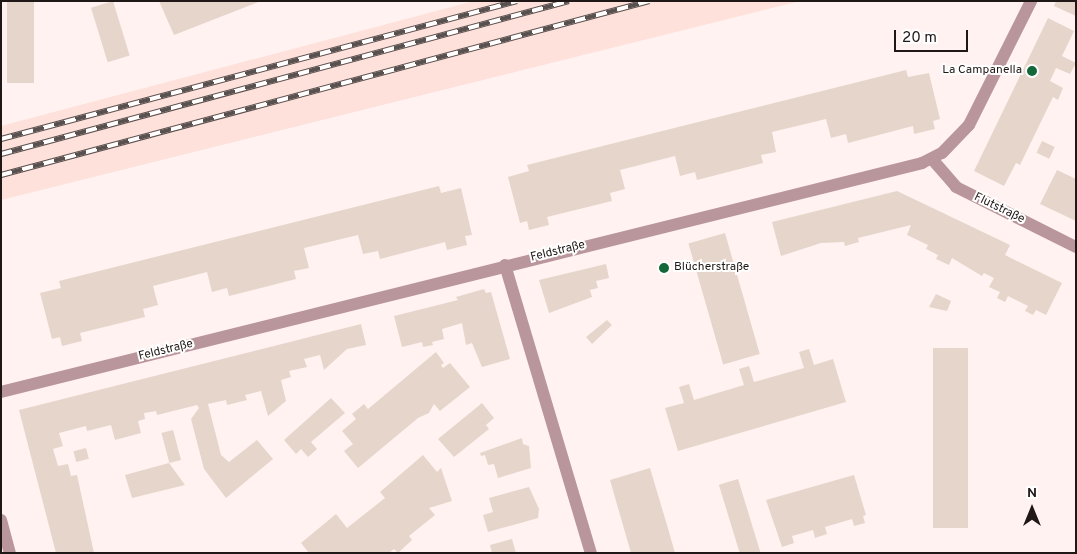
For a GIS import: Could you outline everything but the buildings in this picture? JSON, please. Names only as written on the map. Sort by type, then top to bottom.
[{"type":"street","name":"Feldstraße","points":[[1,392],[932,159],[951,146],[969,126],[1031,1]]},
{"type":"street","name":"Flutstraße","points":[[932,159],[956,187],[1076,247]]},
{"type":"street","points":[[505,265],[591,553]]},
{"type":"street","points":[[1,520],[10,553]]},
{"type":"shaded area","points":[[474,1],[800,1],[1,200],[1,126]]},
{"type":"railway","points":[[1,139],[517,1]]},
{"type":"railway","points":[[1,154],[569,1]]},
{"type":"railway","points":[[1,175],[649,1]]},
{"type":"place","name":"La Campanella","points":[[1032,71]]},
{"type":"place","name":"Blücherstraße","points":[[664,268]]}]
